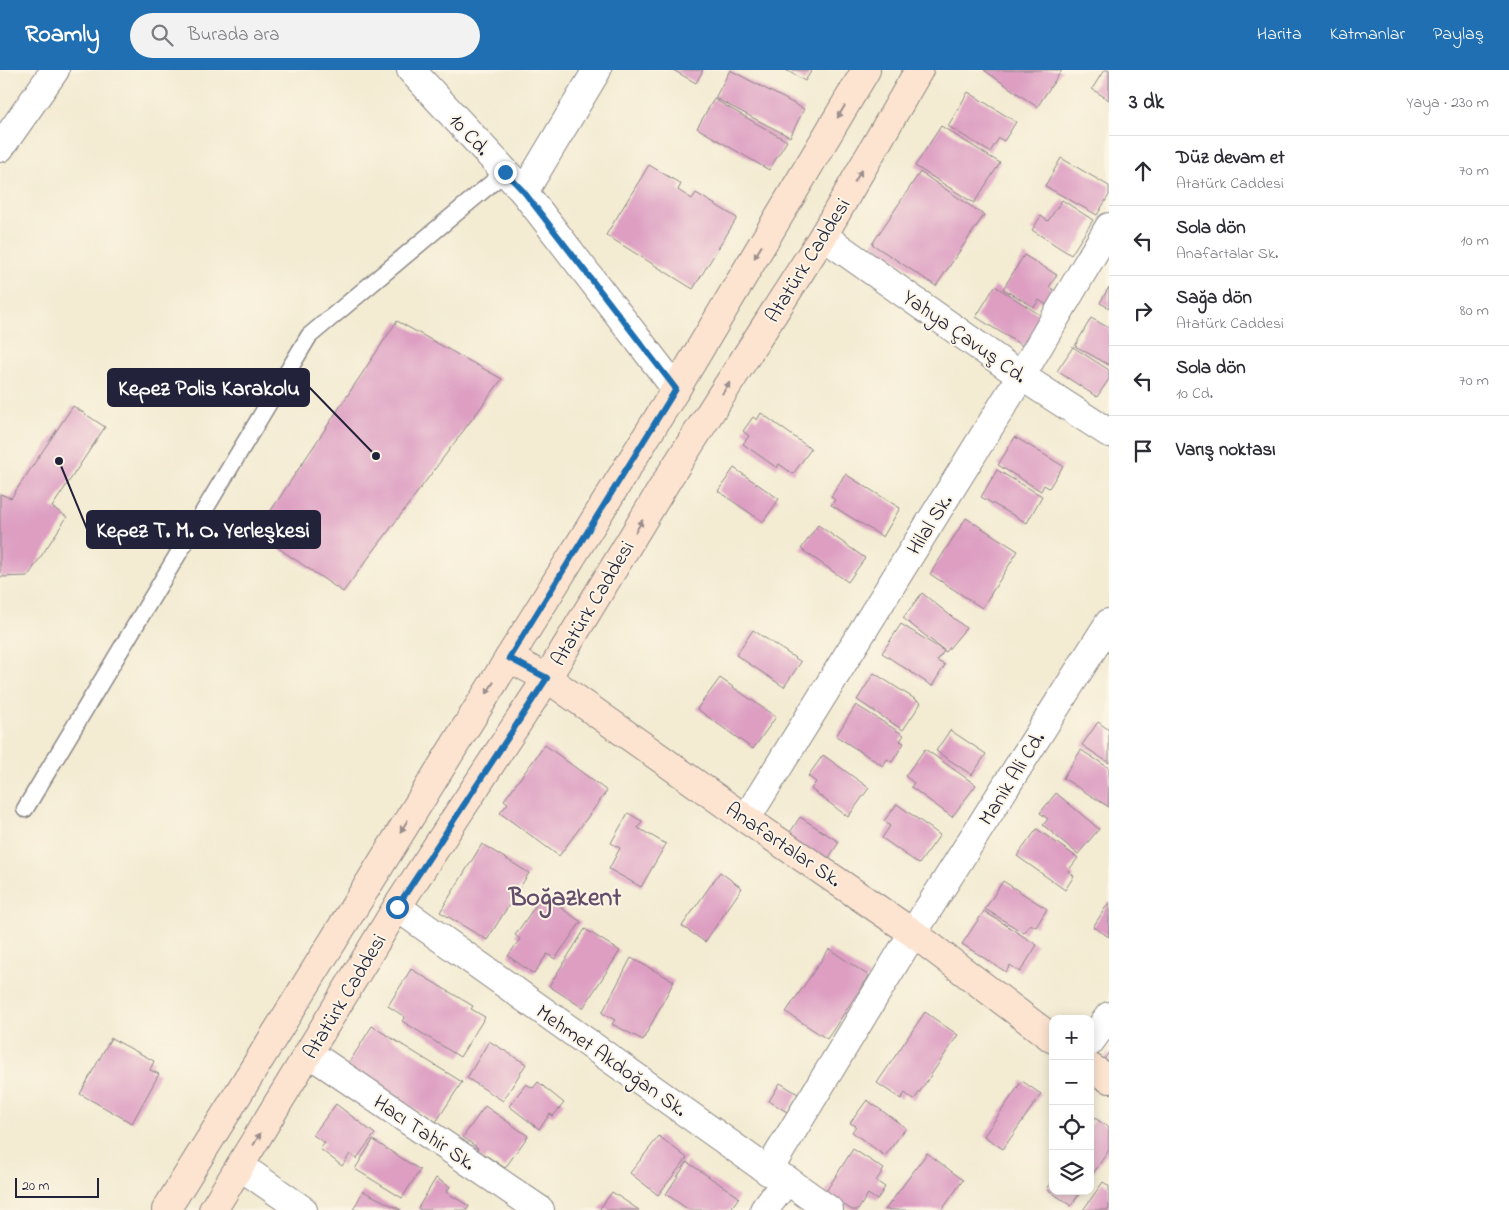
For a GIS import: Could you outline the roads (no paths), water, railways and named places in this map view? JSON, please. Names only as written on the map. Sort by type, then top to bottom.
[{"type":"main road","name":"Atatürk Caddesi","points":[[166,1210],[676,389],[866,70]]},
{"type":"main road","name":"Atatürk Caddesi","points":[[213,1210],[397,907],[547,678],[669,477],[823,236],[919,70]]},
{"type":"main road","name":"Anafartalar Sk.","points":[[509,658],[547,678],[746,819],[913,933],[1049,1036]]},
{"type":"main road","points":[[1094,1070],[1109,1079]]},
{"type":"street","points":[[0,148],[56,70]]},
{"type":"street","name":"10 Cd.","points":[[411,70],[524,192],[676,389]]},
{"type":"street","points":[[524,192],[597,70]]},
{"type":"street","name":"Hilal Sk.","points":[[746,819],[1021,376],[1109,227]]},
{"type":"street","name":"Yahya Çavuş Cd.","points":[[823,236],[1021,376],[1109,433]]},
{"type":"street","name":"Manik Ali Cd.","points":[[764,1210],[778,1176],[913,933],[1109,623]]},
{"type":"street","name":"Mehmet Akdoğan Sk.","points":[[397,907],[829,1210]]},
{"type":"street","points":[[1094,1037],[1109,1016]]},
{"type":"street","name":"Hacı Tahir Sk.","points":[[310,1053],[540,1210]]},
{"type":"street","points":[[240,1166],[303,1210]]},
{"type":"lane","points":[[25,809],[309,336],[505,172]]},
{"type":"place","name":"Kepez Polis Karakolu","points":[[376,456]]},
{"type":"place","name":"Kepez T. M. O. Yerleşkesi","points":[[59,461]]},
{"type":"district","name":"Boğazkent","points":[[565,896]]}]
